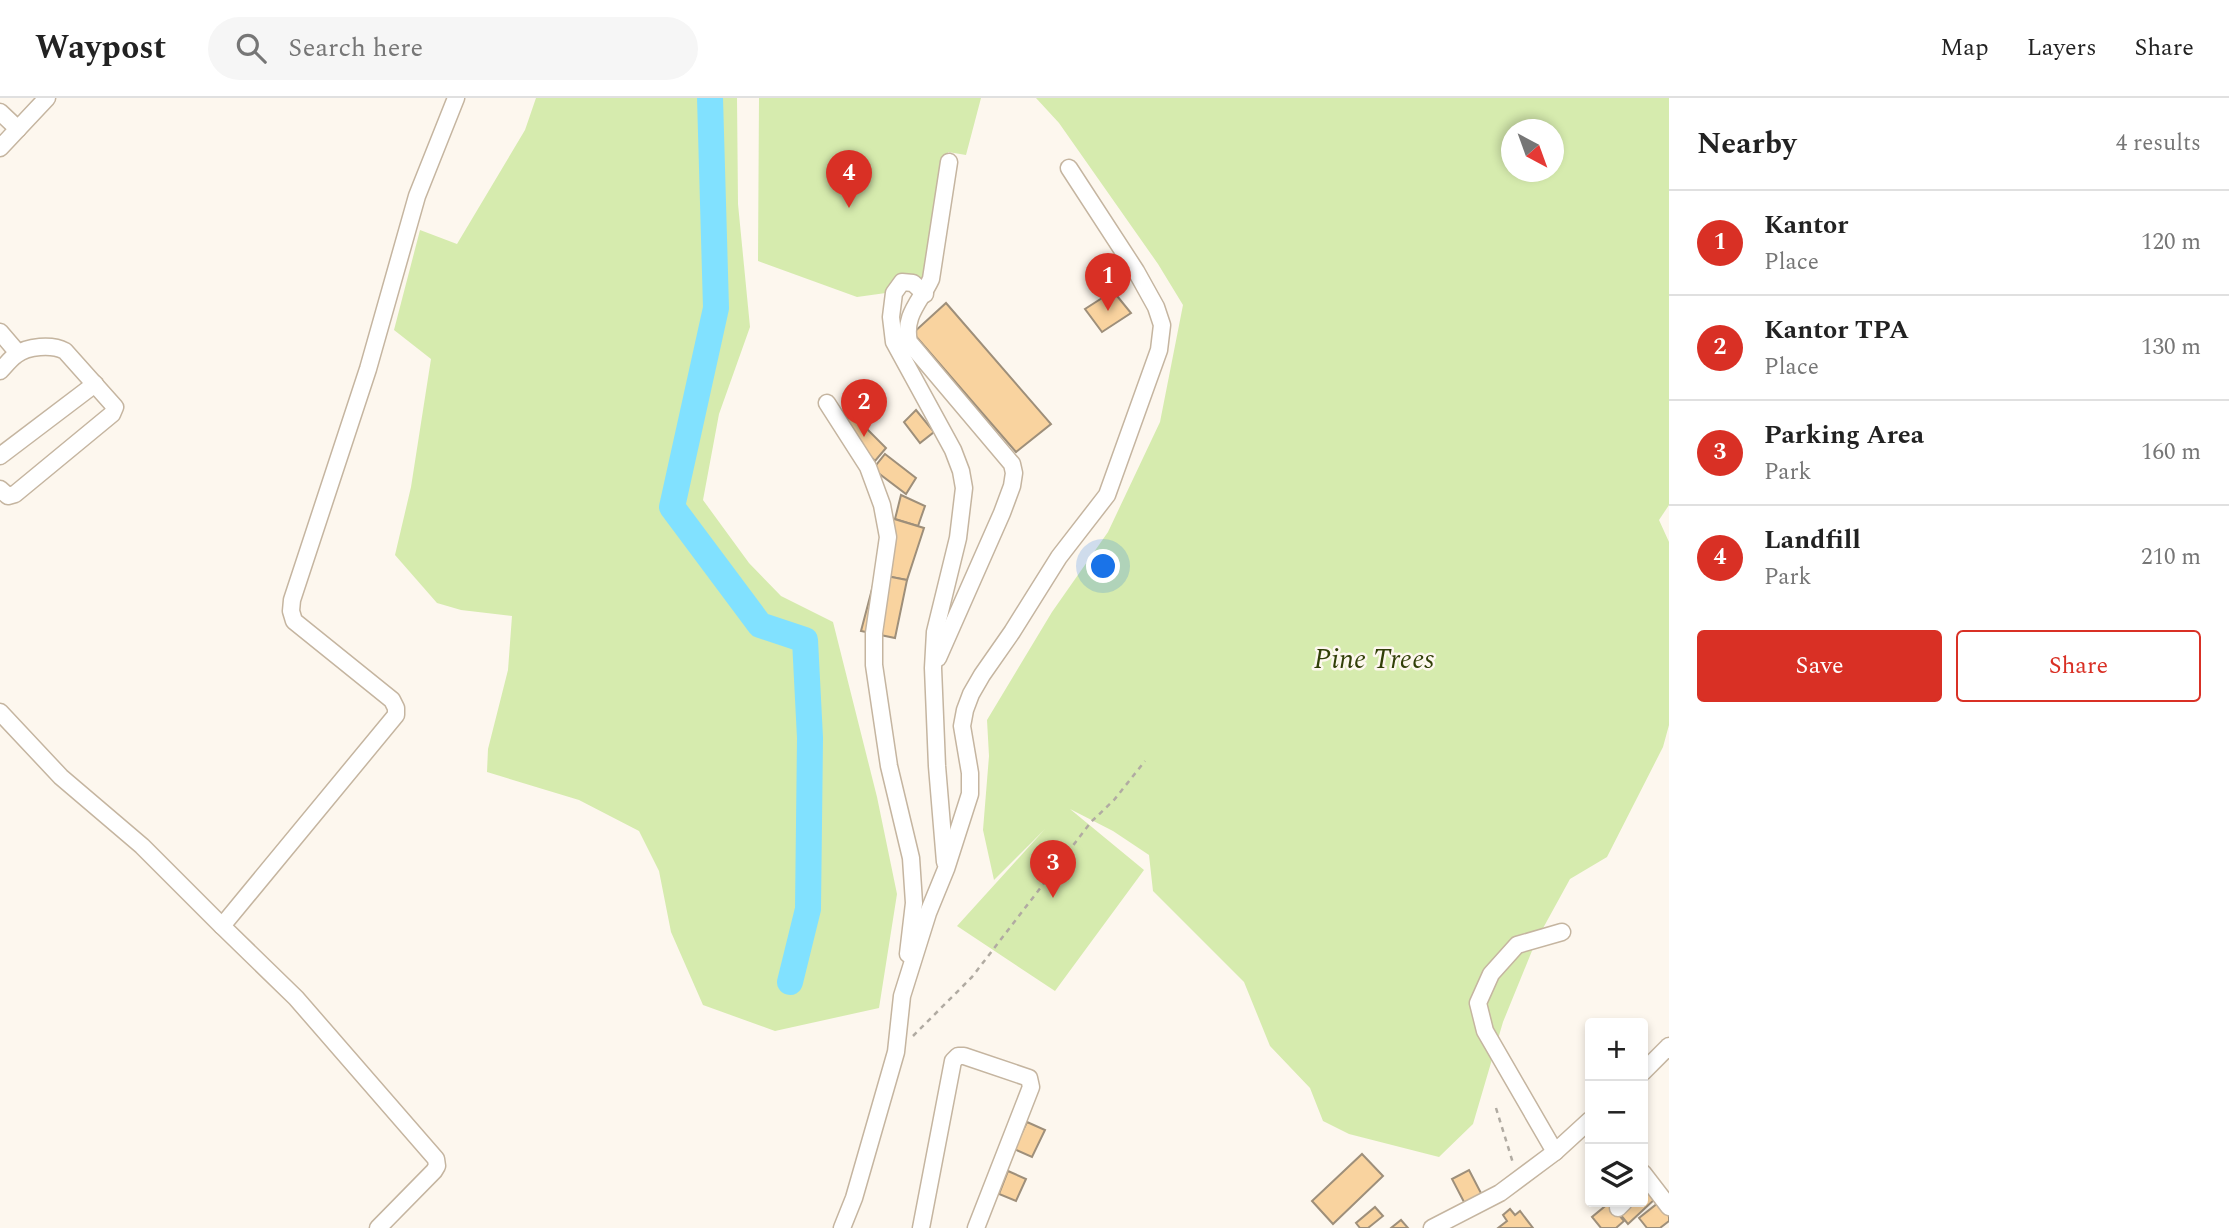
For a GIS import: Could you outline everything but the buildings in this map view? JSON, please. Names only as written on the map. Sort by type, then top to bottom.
[{"type":"street","points":[[0,148],[47,98]]},
{"type":"street","points":[[222,926],[396,715],[392,700],[294,621],[292,600],[368,369],[417,196],[456,98]]},
{"type":"street","points":[[0,113],[18,129]]},
{"type":"street","points":[[933,668],[1002,513],[1014,472],[1012,464],[909,342],[907,321],[925,294],[931,279],[949,162]]},
{"type":"street","points":[[902,996],[970,794],[970,773],[962,726],[971,694],[1059,557],[1107,495],[1159,350],[1162,325],[1156,307],[1136,271],[1069,168]]},
{"type":"street","points":[[925,294],[914,283],[902,282],[894,293],[891,317],[894,342],[953,450],[964,488],[958,538],[935,632],[933,668],[937,766],[946,869]]},
{"type":"street","points":[[0,332],[18,353]]},
{"type":"street","points":[[0,371],[18,353],[58,347],[65,351],[115,407],[112,414],[15,494],[8,496],[0,489]]},
{"type":"street","points":[[0,456],[95,384]]},
{"type":"street","points":[[827,403],[868,467],[882,505],[888,537],[874,633],[874,665],[889,766],[911,858],[914,903],[896,1052],[854,1198],[842,1228]]},
{"type":"street","points":[[0,712],[61,777],[142,846],[296,998],[436,1159],[437,1166],[434,1171],[377,1228]]},
{"type":"street","points":[[1555,1153],[1485,1031],[1478,1003],[1491,974],[1517,945],[1562,932]]},
{"type":"street","points":[[1648,1067],[1669,1046]]},
{"type":"street","points":[[921,1228],[953,1061],[957,1056],[1029,1078],[1031,1082],[976,1228]]},
{"type":"street","points":[[1432,1228],[1500,1193],[1555,1153],[1585,1125]]},
{"type":"street","points":[[1648,1183],[1669,1207]]},
{"type":"path","points":[[896,1052],[972,978],[1091,822],[1114,800],[1145,761]]},
{"type":"path","points":[[1496,1108],[1519,1180]]},
{"type":"green space","points":[[536,98],[737,98],[738,204],[750,327],[719,414],[703,500],[749,563],[781,596],[833,622],[877,797],[897,894],[879,1008],[775,1031],[703,1005],[671,932],[659,871],[639,831],[579,800],[487,772],[488,749],[508,670],[512,616],[461,610],[437,603],[395,555],[411,487],[431,359],[394,330],[420,230],[457,244],[525,130]]},
{"type":"green space","points":[[759,98],[981,98],[966,155],[948,152],[930,278],[924,292],[915,282],[893,292],[857,297],[758,261]]},
{"type":"green space","name":"Pine Trees","points":[[1036,98],[1669,98],[1669,505],[1659,520],[1669,542],[1669,725],[1663,747],[1607,857],[1570,879],[1536,941],[1503,1022],[1473,1124],[1439,1157],[1349,1134],[1323,1121],[1310,1088],[1270,1046],[1244,982],[1153,891],[1149,855],[1113,831],[1070,809],[1144,870],[1055,991],[957,926],[1045,829],[994,880],[983,830],[989,756],[987,720],[1052,612],[1108,532],[1160,422],[1183,305],[1158,264],[1059,123]]},
{"type":"waterway","points":[[710,98],[716,308],[672,507],[760,625],[805,640],[810,738],[808,909],[790,982]]},
{"type":"place","name":"Landfill","points":[[849,208]]},
{"type":"place","name":"Kantor","points":[[1108,311]]},
{"type":"place","name":"Kantor TPA","points":[[864,437]]},
{"type":"place","name":"Parking Area","points":[[1053,898]]}]
